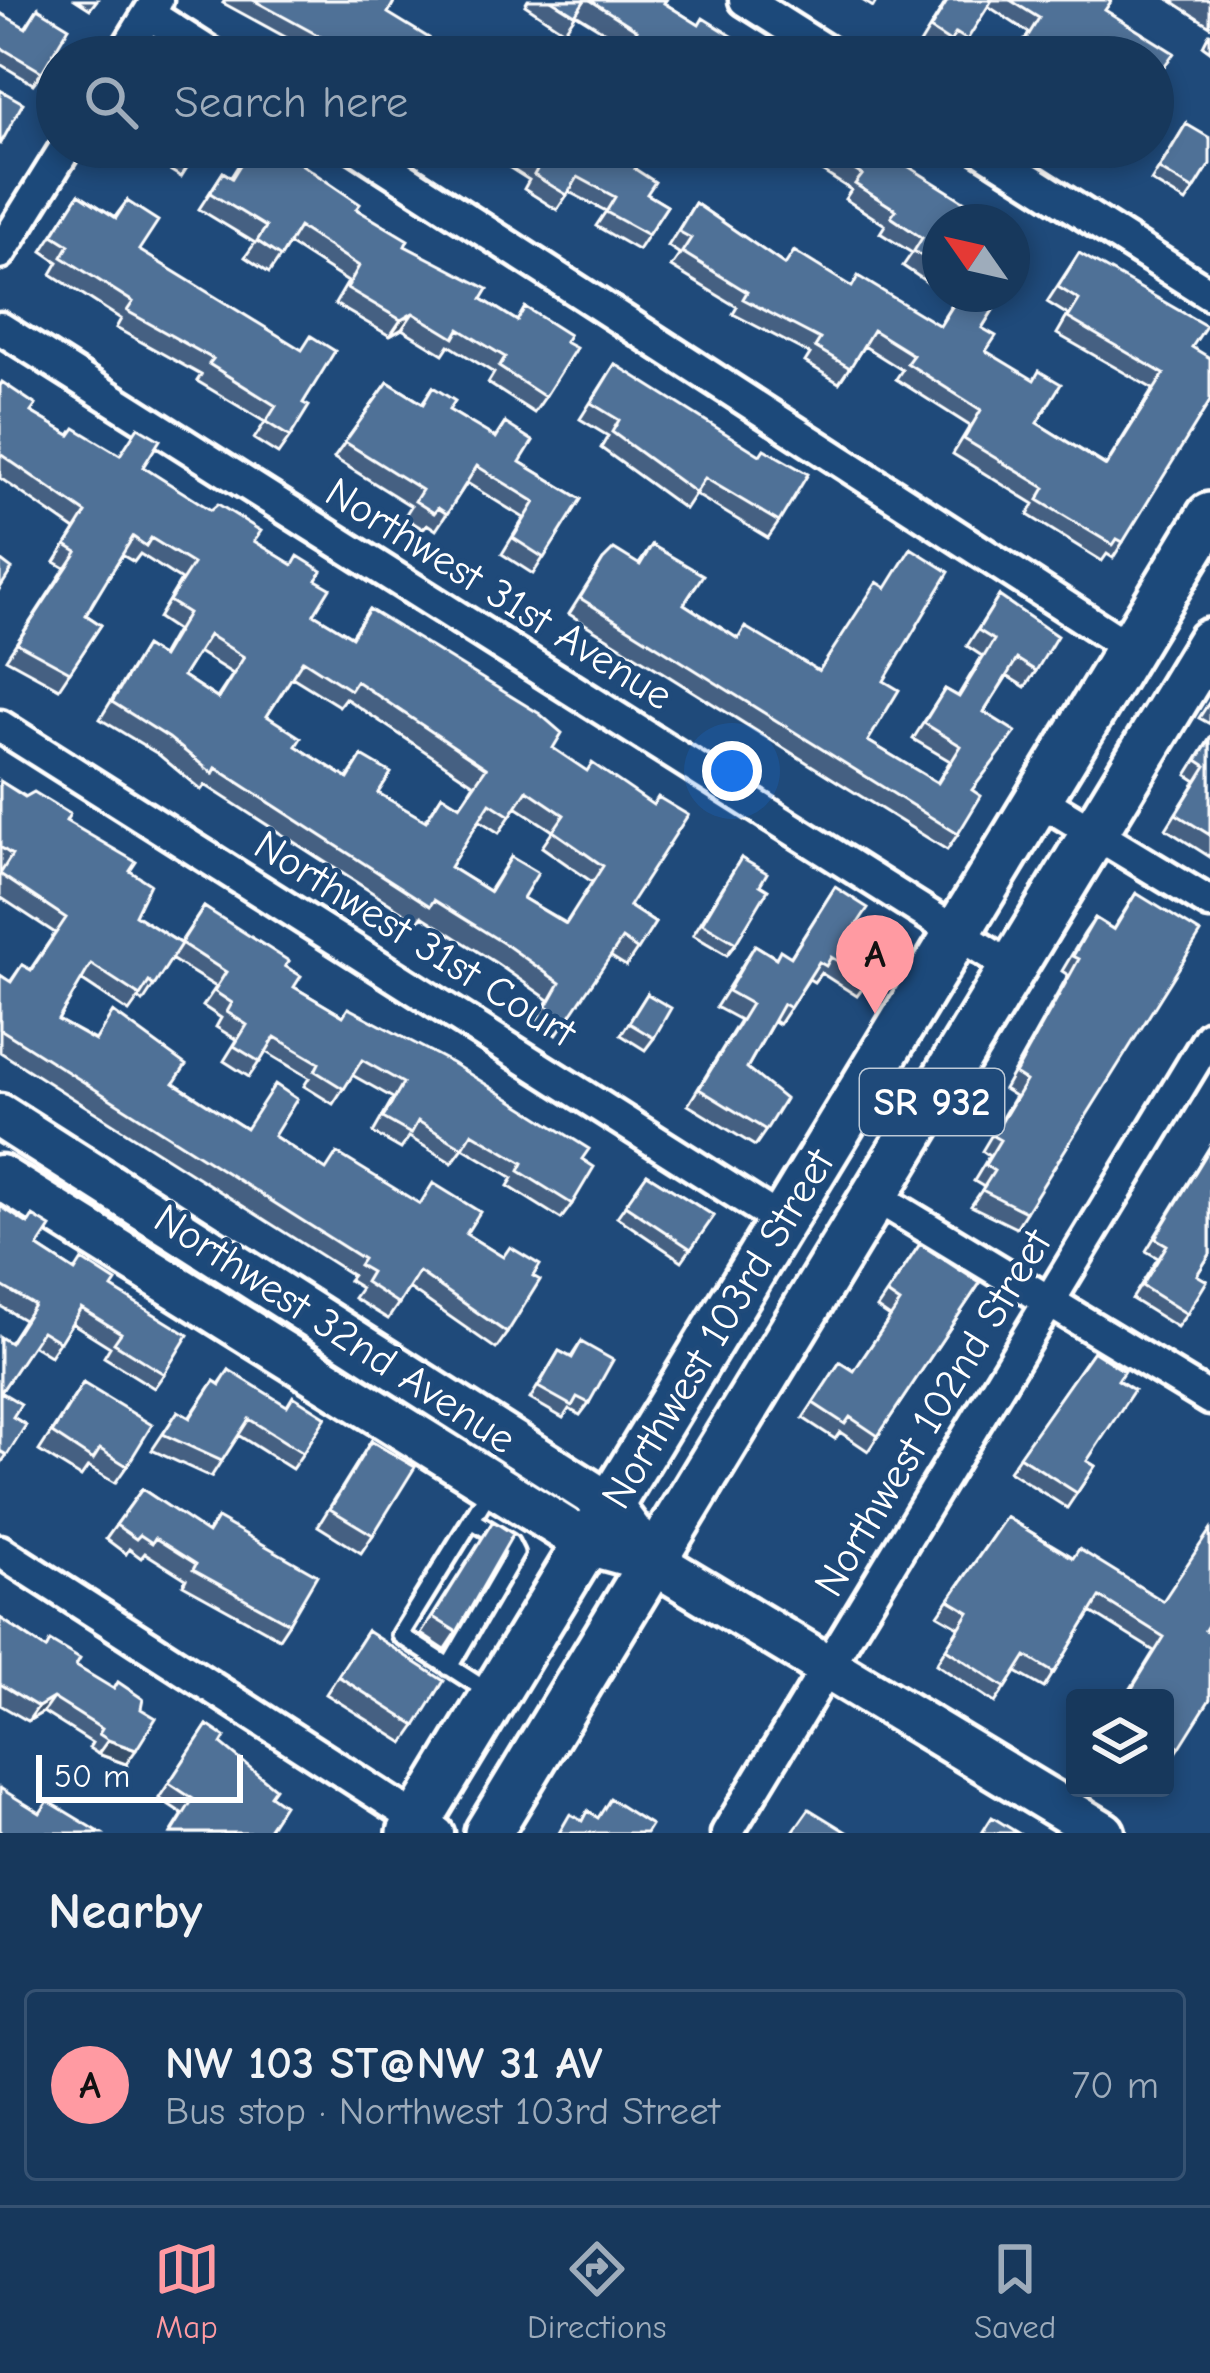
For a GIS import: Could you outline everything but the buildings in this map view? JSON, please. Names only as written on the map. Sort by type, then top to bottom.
[{"type":"main road","name":"Northwest 103rd Street","points":[[422,1829],[494,1696],[1210,516]]},
{"type":"main road","name":"Northwest 103rd Street","points":[[488,1833],[1210,642]]},
{"type":"main road","name":"Northwest 32nd Avenue","points":[[0,1116],[652,1562],[1103,1833]]},
{"type":"main road","name":"Northwest 32nd Avenue","points":[[0,1177],[482,1503],[599,1524]]},
{"type":"street","points":[[746,0],[803,36]]},
{"type":"street","points":[[135,36],[153,7],[190,36]]},
{"type":"street","points":[[0,253],[53,168]]},
{"type":"street","points":[[387,168],[1131,649]]},
{"type":"street","points":[[1011,168],[1210,294]]},
{"type":"street","name":"Northwest 31st Avenue","points":[[0,328],[1014,969]]},
{"type":"street","name":"Northwest 31st Court","points":[[0,726],[784,1223]]},
{"type":"street","points":[[1040,800],[1210,903]]},
{"type":"street","name":"Northwest 102nd Street","points":[[727,1833],[1210,1036]]},
{"type":"street","points":[[875,1196],[1052,1299],[1210,1399]]},
{"type":"street","points":[[0,1551],[422,1829]]},
{"type":"lane","points":[[449,1667],[515,1553],[482,1503],[400,1635],[449,1667],[494,1696]]},
{"type":"place","name":"NW 103 ST@NW 31 AV","points":[[875,1014]]}]
